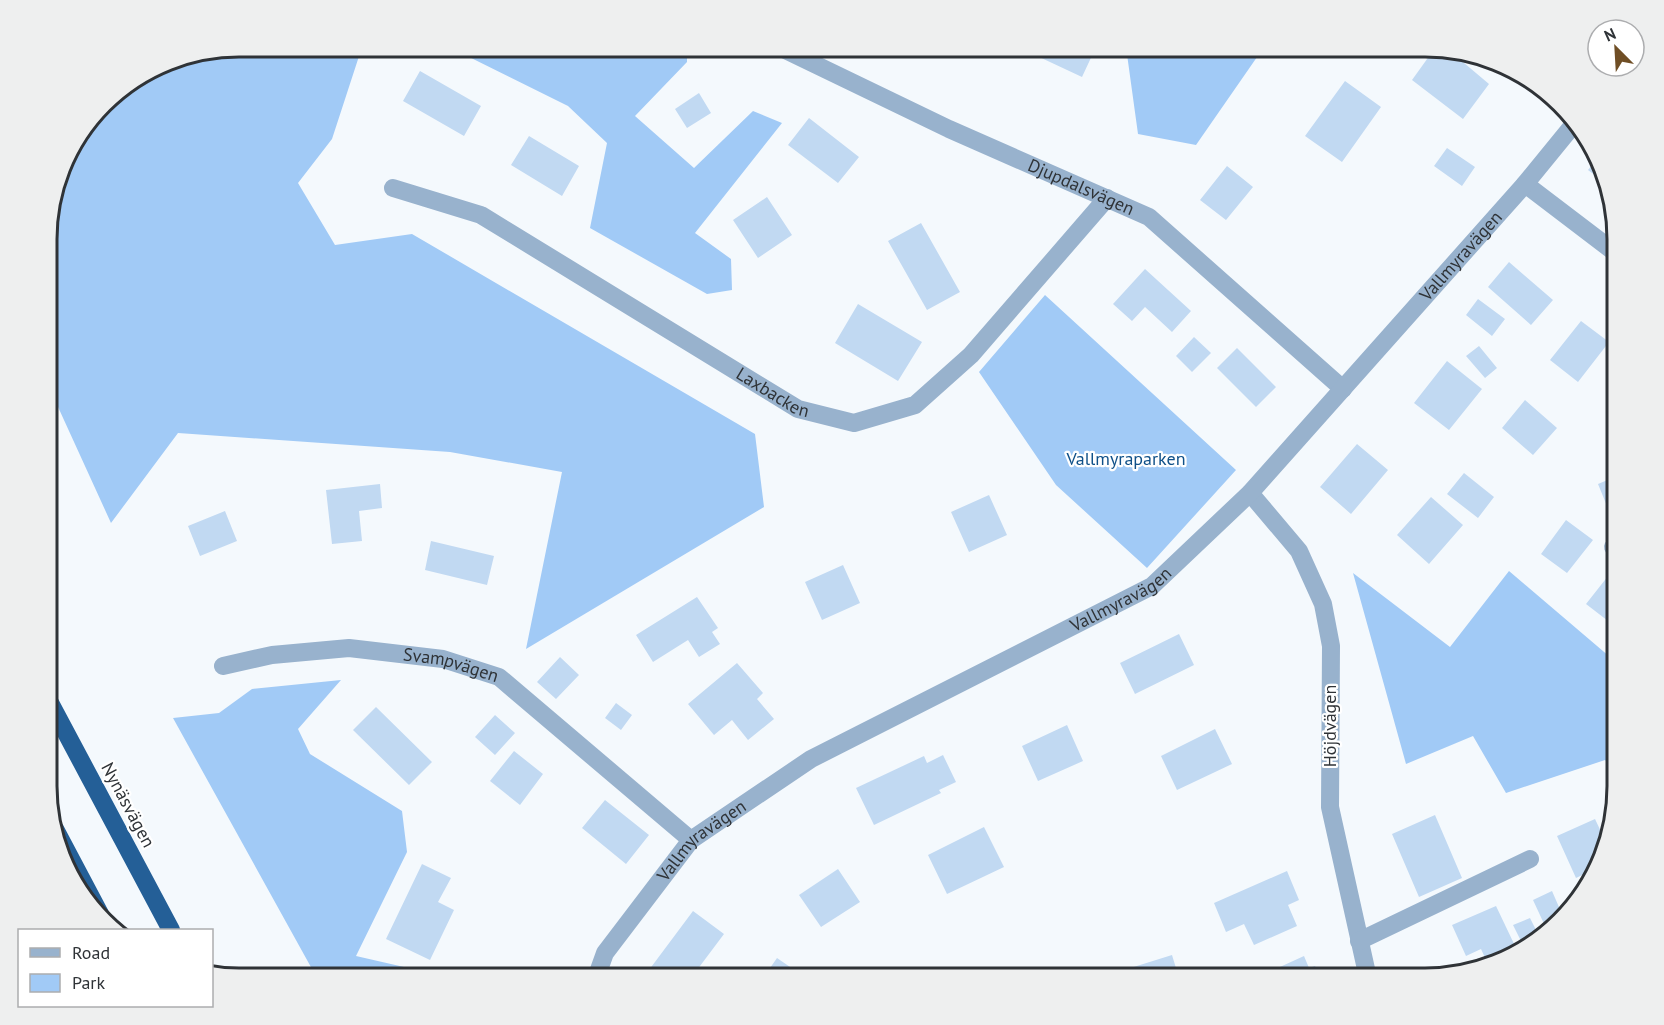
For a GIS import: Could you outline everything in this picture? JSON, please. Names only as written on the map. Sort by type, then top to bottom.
[{"type":"highway","name":"Nynäsvägen","points":[[57,716],[172,929]]},
{"type":"street","name":"Djupdalsvägen","points":[[802,57],[949,129],[1149,217],[1343,389]]},
{"type":"street","name":"Vallmyravägen","points":[[600,968],[605,953],[691,840],[811,759],[1152,586],[1250,493],[1525,184],[1570,129]]},
{"type":"street","points":[[1525,184],[1607,246]]},
{"type":"street","name":"Laxbacken","points":[[393,188],[481,215],[798,409],[855,423],[915,405],[971,355],[1107,198]]},
{"type":"street","name":"Höjdvägen","points":[[1250,493],[1299,551],[1323,603],[1331,646],[1330,807],[1366,968]]},
{"type":"street","name":"Svampvägen","points":[[223,666],[272,656],[350,648],[443,659],[499,677],[691,840]]},
{"type":"street","points":[[1359,941],[1530,859]]},
{"type":"green space","points":[[239,57],[359,57],[332,139],[298,183],[335,245],[412,234],[755,434],[764,507],[526,649],[562,472],[450,452],[178,433],[111,523],[57,405],[57,239],[63,192],[81,148],[102,119],[128,95],[148,81],[192,63]]},
{"type":"green space","points":[[469,57],[687,57],[687,62],[635,116],[694,168],[753,111],[782,123],[695,233],[731,259],[732,290],[707,294],[590,228],[607,143],[568,106]]},
{"type":"green space","points":[[1127,57],[1257,57],[1196,145],[1138,134]]},
{"type":"green space","name":"Vallmyraparken","points":[[1045,295],[1236,470],[1147,568],[1056,485],[979,372]]},
{"type":"green space","points":[[1509,571],[1607,654],[1607,762],[1605,760],[1506,793],[1473,736],[1406,764],[1353,573],[1450,647]]},
{"type":"green space","points":[[341,680],[298,729],[310,754],[402,811],[407,852],[356,956],[408,968],[311,968],[173,718],[219,713],[252,689]]},
{"type":"building","points":[[1039,57],[1091,57],[1082,77]]},
{"type":"building","points":[[1428,57],[1462,61],[1489,84],[1463,119],[1412,80]]},
{"type":"building","points":[[420,71],[481,106],[464,136],[403,101]]},
{"type":"building","points":[[1345,81],[1381,107],[1342,162],[1305,136]]},
{"type":"building","points":[[699,93],[711,113],[687,128],[675,109]]},
{"type":"building","points":[[809,118],[859,157],[838,183],[788,145]]},
{"type":"building","points":[[529,136],[579,166],[562,196],[511,165]]},
{"type":"building","points":[[1447,148],[1475,167],[1462,186],[1434,166]]},
{"type":"building","points":[[1227,166],[1253,187],[1226,220],[1200,200]]},
{"type":"building","points":[[767,197],[792,235],[758,258],[733,220]]},
{"type":"building","points":[[921,223],[960,292],[927,310],[888,241]]},
{"type":"building","points":[[1509,262],[1553,300],[1531,325],[1488,287]]},
{"type":"building","points":[[1145,269],[1191,311],[1172,332],[1145,307],[1132,321],[1113,304]]},
{"type":"building","points":[[1478,299],[1505,319],[1492,336],[1466,315]]},
{"type":"building","points":[[858,304],[922,342],[898,381],[835,343]]},
{"type":"building","points":[[1581,321],[1607,340],[1607,345],[1578,382],[1550,360]]},
{"type":"building","points":[[1194,337],[1211,353],[1192,372],[1176,356]]},
{"type":"building","points":[[1479,346],[1497,368],[1485,378],[1466,356]]},
{"type":"building","points":[[1237,348],[1276,387],[1256,407],[1217,368]]},
{"type":"building","points":[[1447,361],[1482,389],[1449,430],[1414,403]]},
{"type":"building","points":[[1525,400],[1557,428],[1533,455],[1502,428]]},
{"type":"building","points":[[1357,444],[1388,470],[1351,514],[1320,487]]},
{"type":"building","points":[[1464,473],[1494,497],[1478,518],[1447,494]]},
{"type":"building","points":[[1607,480],[1607,506],[1598,484]]},
{"type":"building","points":[[380,484],[382,508],[359,511],[362,541],[332,544],[326,490]]},
{"type":"building","points":[[989,495],[1007,535],[969,552],[951,512]]},
{"type":"building","points":[[1431,497],[1463,525],[1429,564],[1397,535]]},
{"type":"building","points":[[225,511],[237,541],[200,556],[188,526]]},
{"type":"building","points":[[1566,520],[1593,540],[1567,573],[1541,554]]},
{"type":"building","points":[[431,541],[494,556],[487,585],[425,570]]},
{"type":"building","points":[[843,565],[860,603],[822,620],[805,582]]},
{"type":"building","points":[[1607,577],[1607,620],[1586,604]]},
{"type":"building","points":[[697,597],[718,628],[712,632],[720,644],[699,657],[688,640],[653,662],[636,635]]},
{"type":"building","points":[[1179,634],[1194,665],[1135,694],[1120,663]]},
{"type":"building","points":[[560,657],[579,675],[556,699],[537,682]]},
{"type":"building","points":[[737,663],[763,693],[757,699],[774,719],[748,740],[732,720],[714,735],[688,704]]},
{"type":"building","points":[[616,703],[632,715],[621,730],[605,718]]},
{"type":"building","points":[[376,707],[432,762],[409,785],[353,730]]},
{"type":"building","points":[[495,715],[515,733],[495,755],[475,737]]},
{"type":"building","points":[[1067,725],[1083,761],[1038,781],[1022,746]]},
{"type":"building","points":[[1215,729],[1232,764],[1177,790],[1161,756]]},
{"type":"building","points":[[514,751],[543,774],[520,805],[490,781]]},
{"type":"building","points":[[943,755],[956,782],[939,790],[941,793],[874,825],[856,788],[924,756],[927,763]]},
{"type":"building","points":[[605,800],[649,835],[626,864],[582,828]]},
{"type":"building","points":[[1435,815],[1462,878],[1419,897],[1392,834]]},
{"type":"building","points":[[1595,819],[1601,833],[1584,874],[1576,878],[1557,836]]},
{"type":"building","points":[[984,827],[1004,867],[947,894],[928,855]]},
{"type":"building","points":[[422,864],[451,878],[438,902],[454,910],[430,960],[386,939]]},
{"type":"building","points":[[838,869],[860,902],[821,927],[799,895]]},
{"type":"building","points":[[1287,871],[1299,900],[1288,905],[1297,926],[1254,945],[1244,924],[1226,932],[1214,903]]},
{"type":"building","points":[[1552,891],[1560,908],[1544,924],[1533,900]]},
{"type":"building","points":[[1496,906],[1514,944],[1485,957],[1481,949],[1466,956],[1452,925]]},
{"type":"building","points":[[693,911],[724,934],[698,968],[650,968]]},
{"type":"building","points":[[1530,918],[1536,930],[1521,940],[1513,925]]},
{"type":"building","points":[[1172,955],[1176,968],[1130,968]]},
{"type":"building","points":[[1304,956],[1309,968],[1278,968]]},
{"type":"building","points":[[777,958],[792,968],[770,968]]}]
